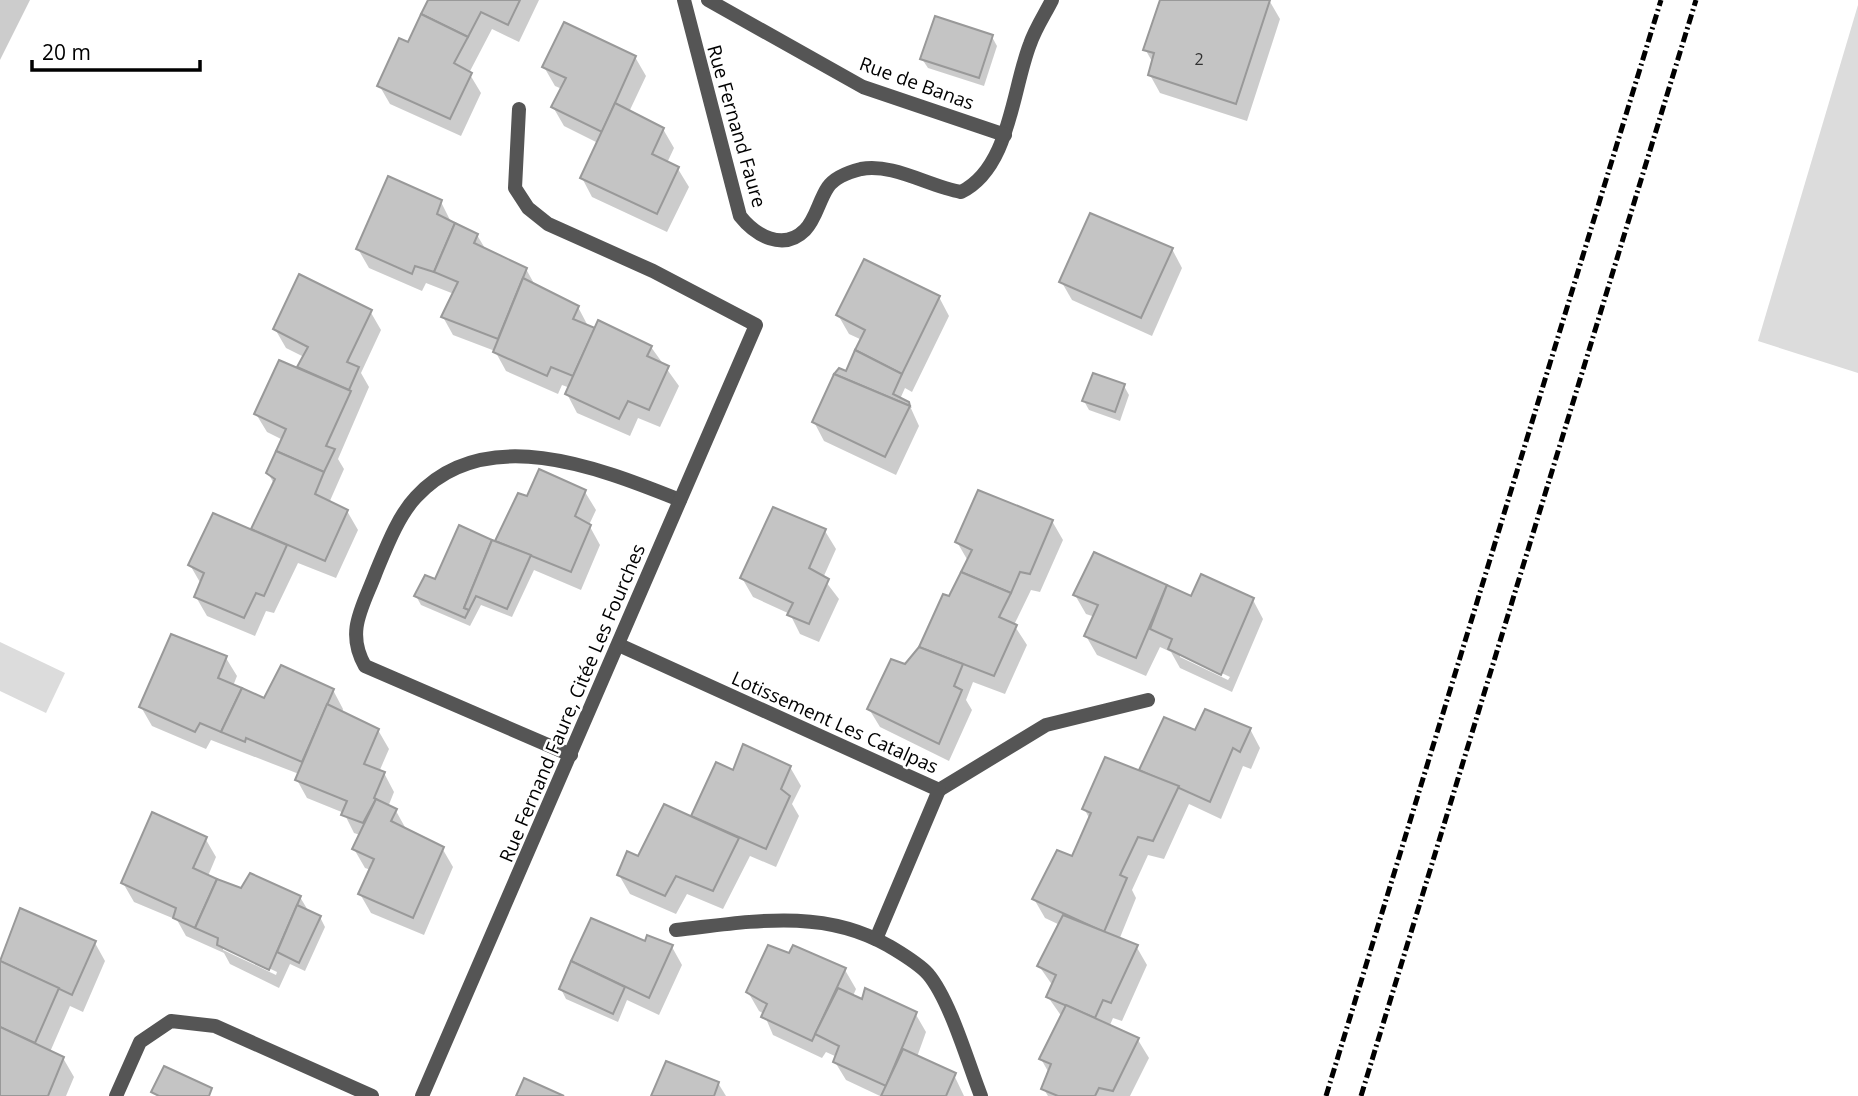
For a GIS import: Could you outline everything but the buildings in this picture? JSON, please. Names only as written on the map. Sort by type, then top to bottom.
[{"type":"street","name":"Rue Fernand Faure","points":[[684,0],[740,216],[750,228],[769,240],[788,240],[805,230],[829,185],[843,175],[859,170],[880,167],[961,192],[978,184],[1005,135]]},
{"type":"street","name":"Rue de Banas","points":[[708,0],[863,87],[1005,135]]},
{"type":"street","points":[[1005,135],[1030,43],[1052,0]]},
{"type":"street","name":"Rue Fernand Faure, Citée Les Fourches","points":[[422,1096],[756,325],[653,271],[548,224],[528,208],[515,188],[519,109]]},
{"type":"street","points":[[571,755],[365,666],[356,650],[355,627],[381,561],[415,498],[437,479],[486,461],[520,457],[578,463],[680,500]]},
{"type":"street","name":"Lotissement Les Catalpas","points":[[619,645],[939,790],[1046,725],[1148,700]]},
{"type":"street","points":[[876,939],[939,790]]},
{"type":"street","points":[[676,930],[800,919],[825,921],[876,939],[928,974],[947,1011],[981,1096]]},
{"type":"street","points":[[117,1096],[139,1042],[171,1021],[215,1026],[372,1096]]},
{"type":"shaded area","points":[[1858,5],[1858,373],[1758,341]]},
{"type":"shaded area","points":[[0,642],[65,673],[46,713],[0,691]]},
{"type":"railway","points":[[1326,1096],[1661,0]]},
{"type":"railway","points":[[1361,1096],[1696,0]]}]
